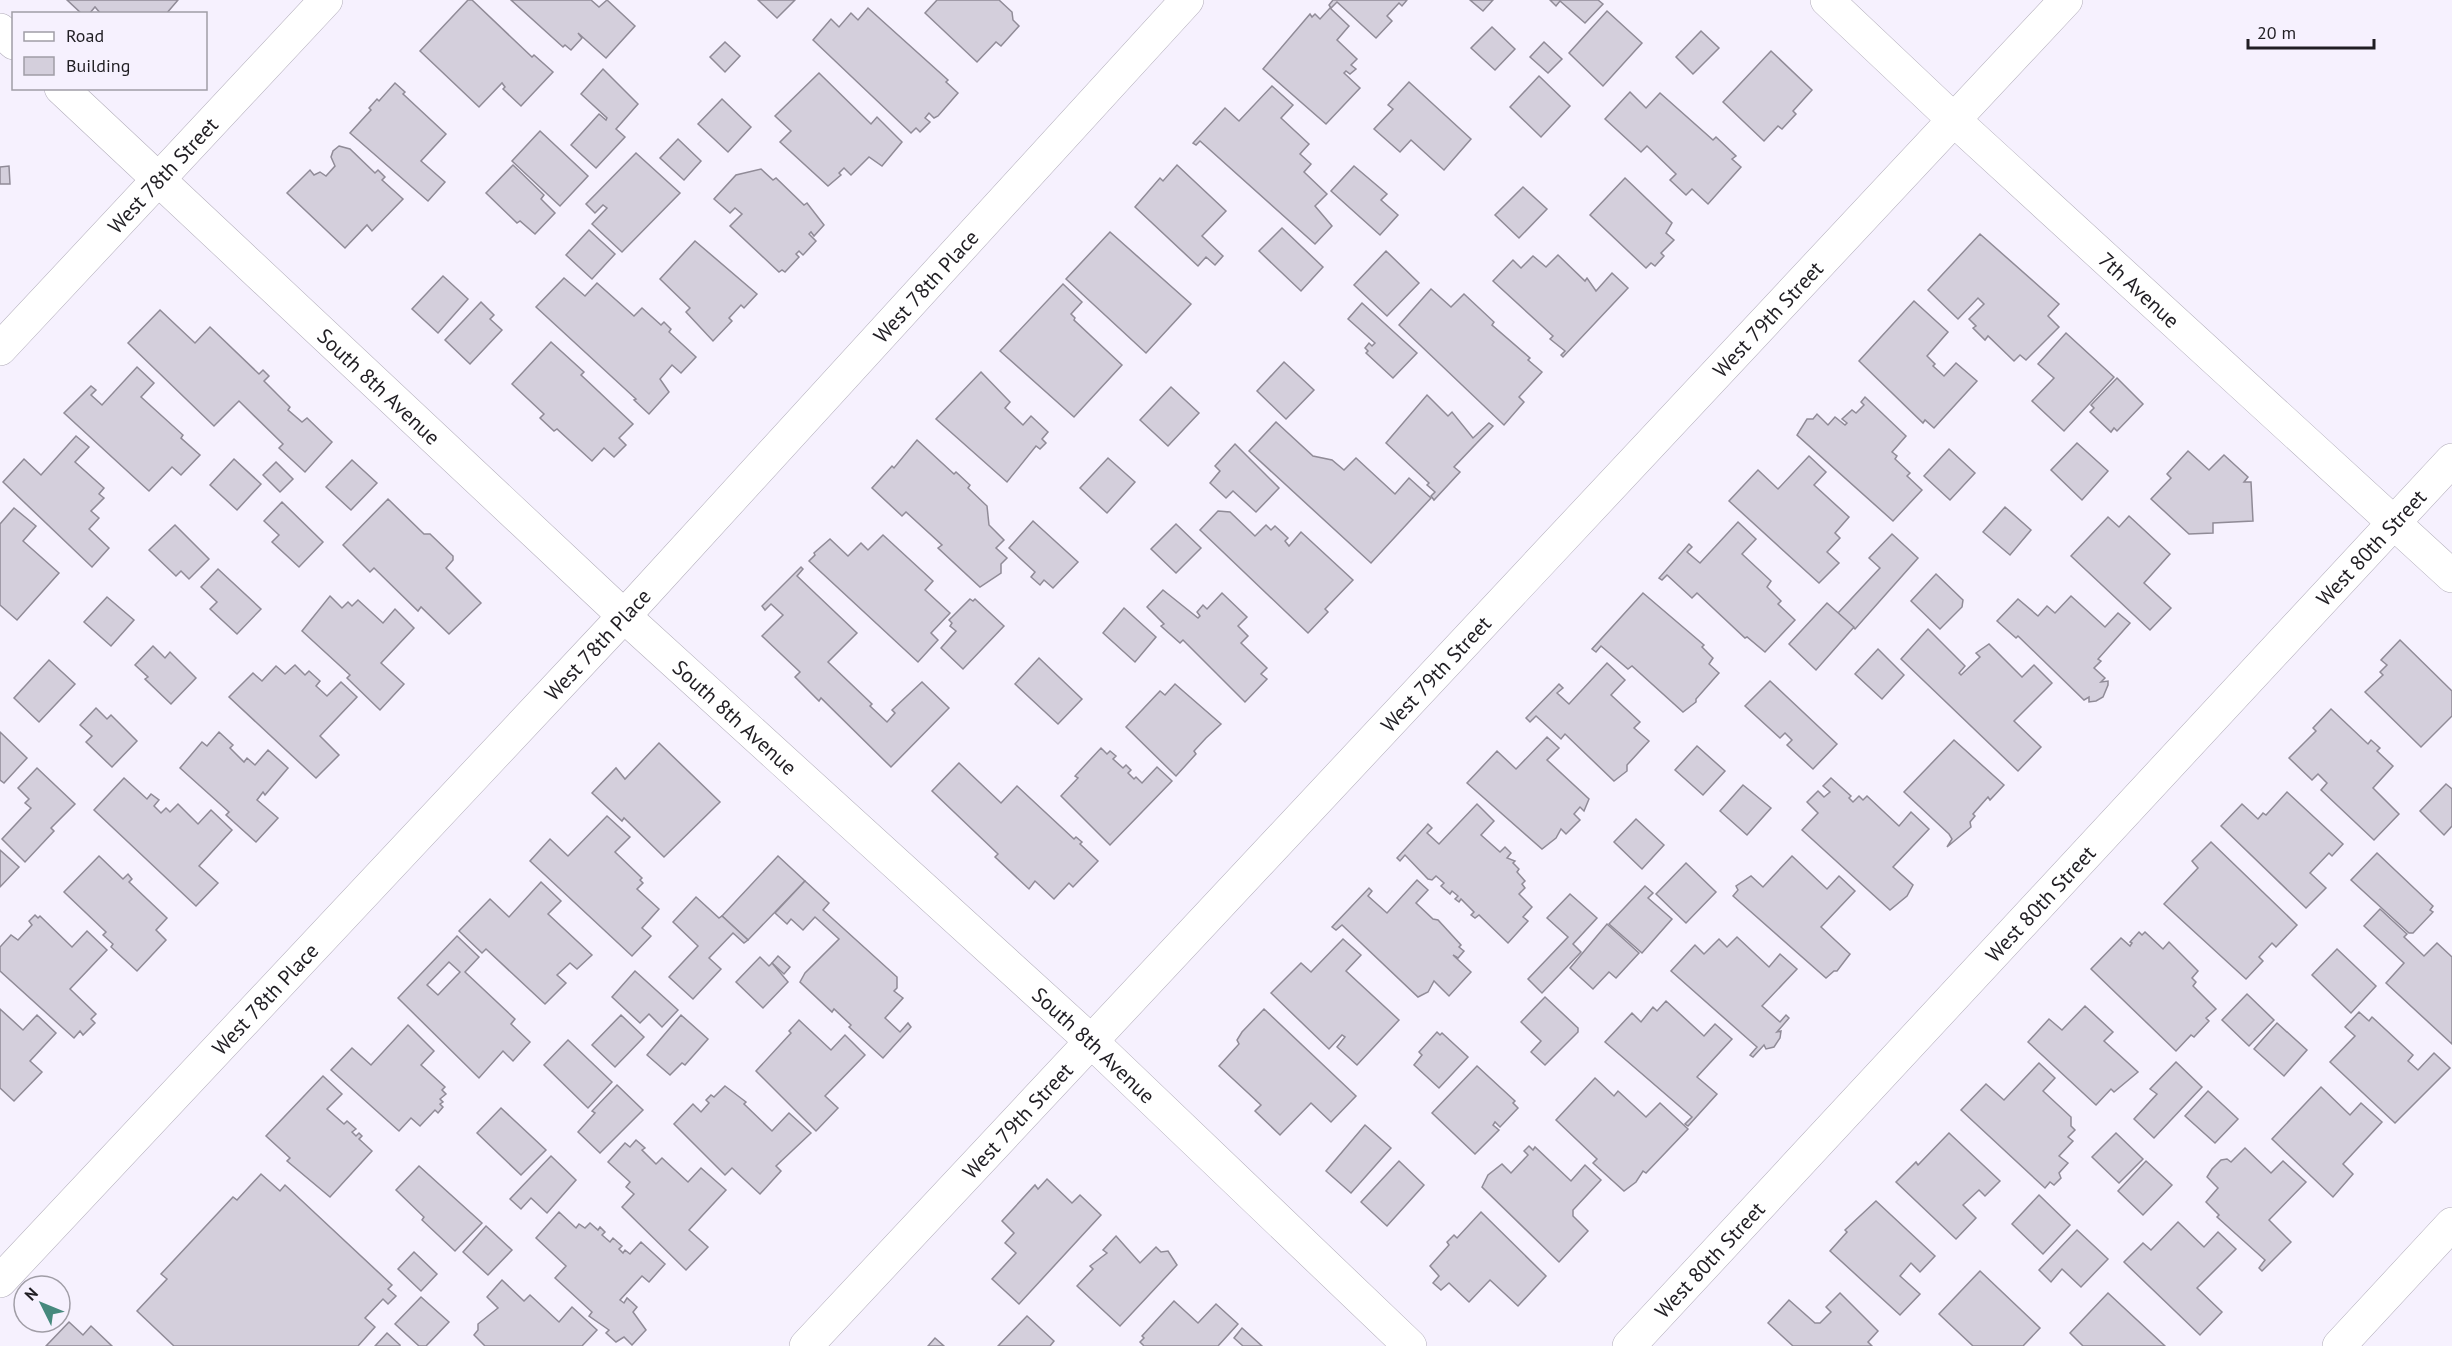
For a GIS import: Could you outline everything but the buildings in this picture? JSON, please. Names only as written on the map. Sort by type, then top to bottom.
[{"type":"street","name":"West 78th Street","points":[[0,349],[326,0]]},
{"type":"street","name":"West 78th Place","points":[[0,1281],[624,616],[1187,0]]},
{"type":"street","name":"7th Avenue","points":[[1827,0],[1953,119],[2452,576]]},
{"type":"street","name":"West 79th Street","points":[[806,1346],[2066,0]]},
{"type":"street","points":[[0,30],[12,41]]},
{"type":"street","name":"South 8th Avenue","points":[[63,90],[157,181],[624,616],[1091,1041],[1410,1346]]},
{"type":"street","name":"West 80th Street","points":[[1629,1346],[2452,460]]},
{"type":"street","points":[[2339,1346],[2452,1224]]}]
